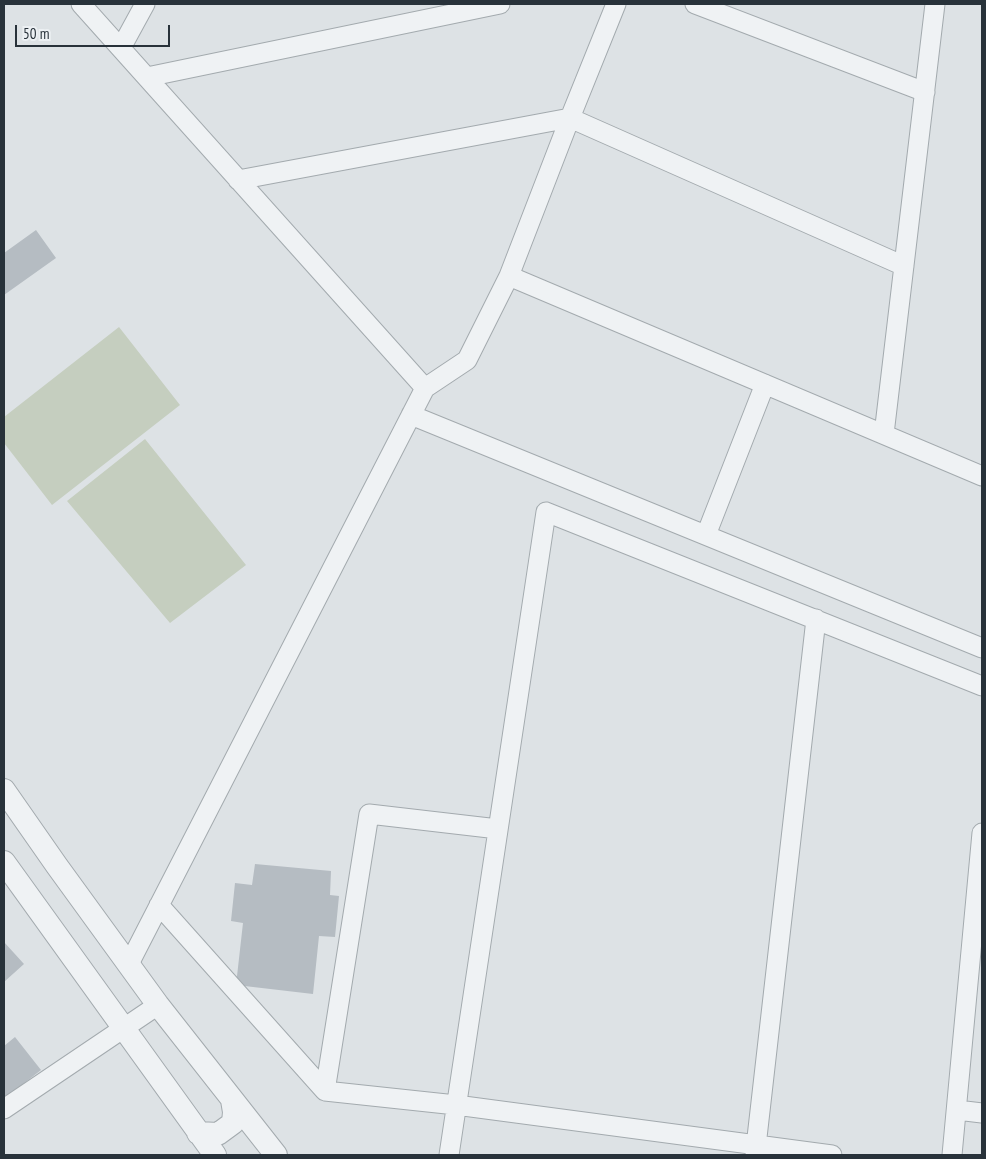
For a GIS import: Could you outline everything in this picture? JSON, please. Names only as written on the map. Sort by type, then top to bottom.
[{"type":"street","points":[[82,4],[425,388]]},
{"type":"street","points":[[121,48],[145,4]]},
{"type":"street","points":[[147,77],[500,4]]},
{"type":"street","points":[[129,964],[425,388],[467,360],[509,276],[616,4]]},
{"type":"street","points":[[695,4],[925,92]]},
{"type":"street","points":[[884,434],[935,4]]},
{"type":"street","points":[[238,180],[570,118],[904,266]]},
{"type":"street","points":[[509,276],[982,476]]},
{"type":"street","points":[[706,535],[765,384]]},
{"type":"street","points":[[411,415],[982,648]]},
{"type":"street","points":[[448,1155],[546,512],[982,686]]},
{"type":"street","points":[[755,1150],[816,619]]},
{"type":"street","points":[[4,790],[158,1005],[276,1155]]},
{"type":"street","points":[[325,1091],[369,814],[498,829]]},
{"type":"street","points":[[952,1155],[982,833]]},
{"type":"street","points":[[4,862],[215,1155]]},
{"type":"street","points":[[159,905],[325,1091],[456,1106],[755,1150],[832,1155]]},
{"type":"street","points":[[4,1109],[158,1005]]},
{"type":"street","points":[[198,1133],[218,1134],[233,1124],[232,1100]]},
{"type":"street","points":[[957,1110],[982,1113]]},
{"type":"green space","points":[[119,327],[180,405],[52,505],[4,443],[4,417]]},
{"type":"green space","points":[[145,439],[246,565],[170,623],[67,501]]},
{"type":"building","points":[[36,230],[56,258],[4,295],[4,253]]},
{"type":"building","points":[[255,864],[331,871],[330,895],[339,896],[335,937],[319,936],[313,994],[236,985],[243,923],[231,921],[235,883],[252,885]]},
{"type":"building","points":[[4,942],[24,964],[4,982]]},
{"type":"building","points":[[15,1037],[41,1070],[4,1099],[4,1046]]}]
